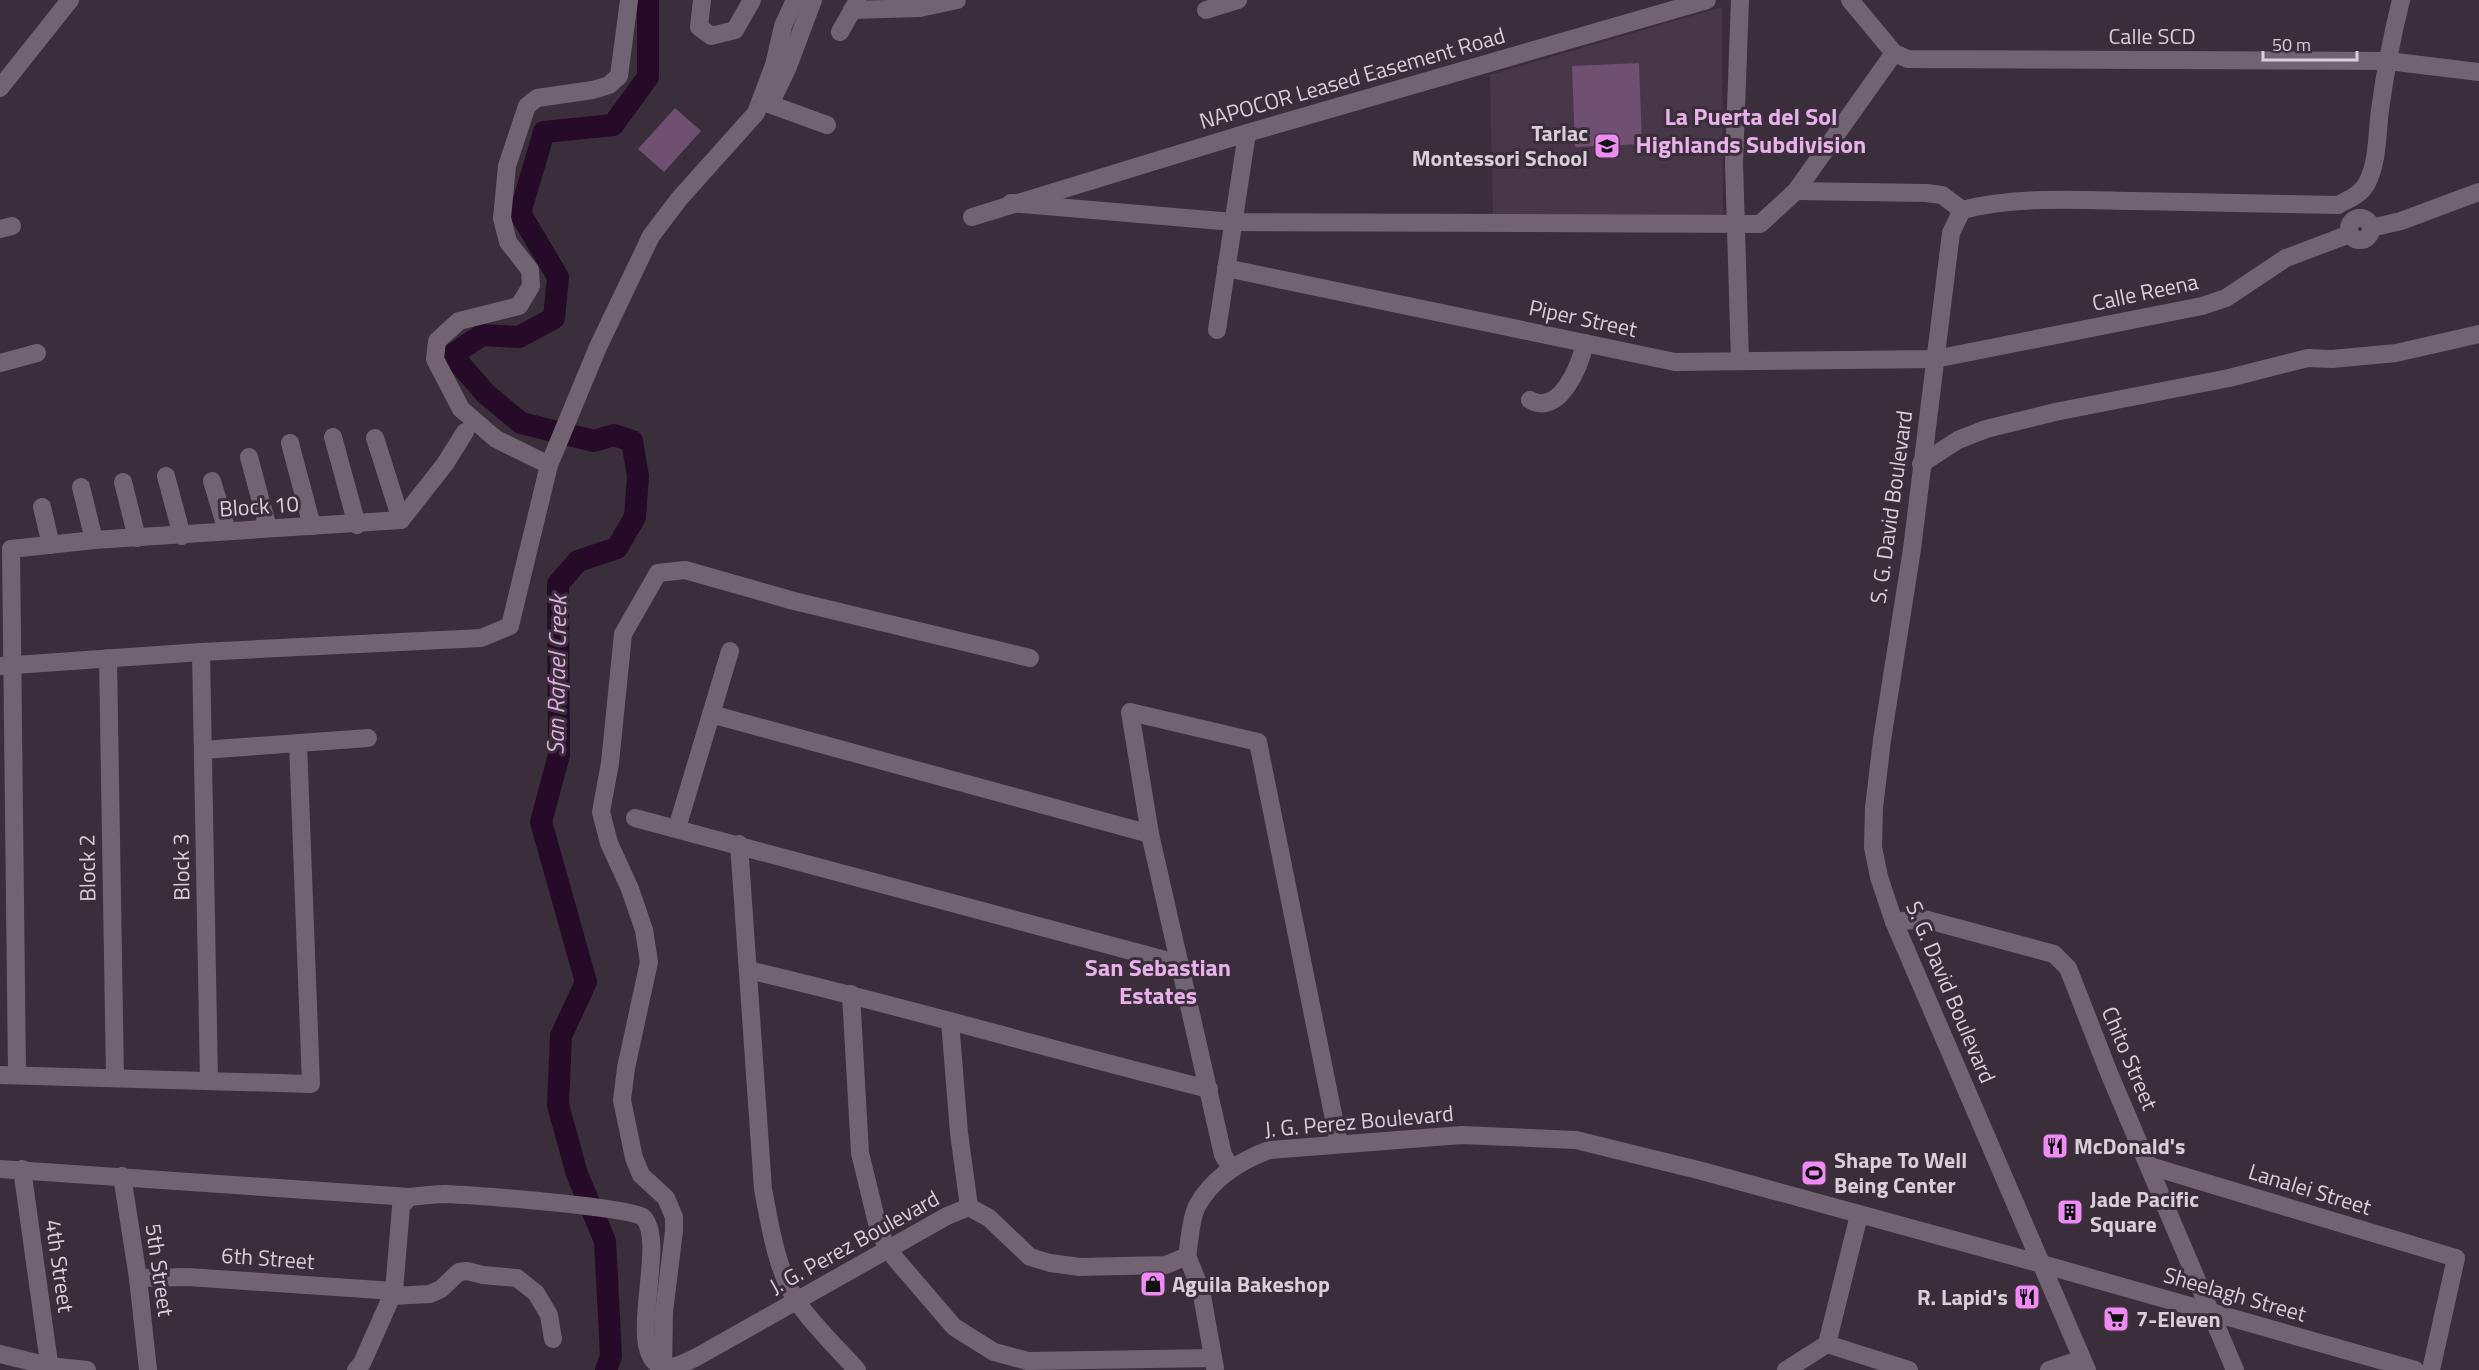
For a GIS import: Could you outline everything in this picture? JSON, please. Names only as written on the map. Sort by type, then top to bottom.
[{"type":"street","points":[[0,88],[70,0]]},
{"type":"street","points":[[551,461],[496,439],[461,409],[435,359],[437,341],[459,321],[519,306],[531,286],[530,270],[508,242],[502,218],[507,166],[527,106],[537,98],[593,90],[609,85],[619,76],[629,0]]},
{"type":"street","points":[[702,0],[699,27],[711,36],[735,30],[752,0]]},
{"type":"street","points":[[781,67],[783,26],[795,0]]},
{"type":"street","points":[[7,666],[201,652],[481,638],[510,626],[551,461],[598,347],[651,236],[672,208],[762,107],[813,0]]},
{"type":"street","points":[[840,32],[855,5],[922,4],[957,0]]},
{"type":"street","points":[[1206,10],[1238,0]]},
{"type":"street","name":"NAPOCOR Leased Easement Road","points":[[972,217],[1011,203],[1247,133],[1707,0]]},
{"type":"street","points":[[1740,0],[1734,163],[1740,361]]},
{"type":"street","points":[[1011,203],[1233,222],[1760,224],[1796,191],[1894,53],[1851,0]]},
{"type":"street","points":[[1796,191],[1934,194],[1942,195],[1962,210],[2019,201],[2068,200],[2338,205],[2357,196],[2367,184],[2373,164],[2388,61],[2401,0]]},
{"type":"street","name":"Calle SCD","points":[[1894,53],[1908,59],[2388,61],[2479,72]]},
{"type":"street","points":[[762,107],[827,125]]},
{"type":"street","points":[[1217,330],[1247,133]]},
{"type":"street","name":"Calle Reena","points":[[1935,359],[2202,306],[2226,298],[2286,258],[2360,227],[2401,221],[2479,192]]},
{"type":"street","points":[[2349,200],[2360,227]]},
{"type":"street","name":"S. G. David Boulevard","points":[[1962,210],[1951,233],[1912,549],[1882,740],[1874,808],[1873,847],[1879,878],[1894,922],[2084,1365]]},
{"type":"street","name":"Piper Street","points":[[1226,268],[1675,362],[1935,359]]},
{"type":"street","points":[[1921,464],[1958,440],[1977,432],[2055,412],[2229,378],[2308,358],[2332,359],[2396,353],[2479,334]]},
{"type":"street","points":[[1530,400],[1538,405],[1548,405],[1559,396],[1580,365],[1585,343]]},
{"type":"street","points":[[0,363],[37,353]]},
{"type":"street","points":[[401,520],[445,464],[465,432]]},
{"type":"street","points":[[333,437],[357,525]]},
{"type":"street","points":[[375,438],[401,520]]},
{"type":"street","points":[[290,443],[312,526]]},
{"type":"street","points":[[249,457],[268,528]]},
{"type":"street","points":[[166,476],[182,536]]},
{"type":"street","points":[[212,481],[227,531]]},
{"type":"street","points":[[123,482],[137,538]]},
{"type":"street","points":[[81,487],[94,540]]},
{"type":"street","points":[[42,507],[51,545]]},
{"type":"street","name":"Block 10","points":[[6,546],[182,536],[268,528],[357,525],[401,520]]},
{"type":"street","points":[[6,546],[9,1075],[311,1084],[298,743]]},
{"type":"street","points":[[663,1367],[664,1311],[674,1217],[666,1198],[641,1174],[634,1158],[622,1100],[626,1068],[650,962],[644,930],[630,889],[609,843],[602,812],[610,763],[623,634],[658,573],[685,570],[794,602],[1030,658]]},
{"type":"street","points":[[677,828],[730,651]]},
{"type":"street","name":"Block 3","points":[[201,652],[209,1081]]},
{"type":"street","name":"Block 2","points":[[108,658],[115,1078]]},
{"type":"street","points":[[1231,1168],[1223,1155],[1150,834],[1130,712],[1258,742],[1339,1144]]},
{"type":"street","points":[[711,714],[1150,834]]},
{"type":"street","points":[[203,750],[368,738]]},
{"type":"street","points":[[635,818],[1180,964]]},
{"type":"street","points":[[739,844],[763,1189],[785,1278],[796,1300],[857,1370]]},
{"type":"street","name":"Chito Street","points":[[1894,922],[1924,919],[2054,954],[2068,968],[2109,1073],[2235,1370]]},
{"type":"street","points":[[748,970],[851,994],[1092,1060],[1209,1089]]},
{"type":"street","points":[[851,994],[860,1153],[878,1227],[888,1250],[954,1327],[994,1352],[1028,1361],[1214,1364],[1201,1290],[1187,1256]]},
{"type":"street","points":[[950,1021],[959,1133],[969,1207]]},
{"type":"street","name":"J. G. Perez Boulevard","points":[[663,1367],[700,1364],[796,1300],[947,1215],[969,1207],[989,1218],[1030,1257],[1050,1263],[1080,1267],[1166,1265],[1187,1256],[1197,1207],[1212,1187],[1231,1168],[1243,1160],[1269,1150],[1339,1144],[1462,1135],[1576,1140],[1702,1171],[2042,1264]]},
{"type":"street","name":"Lanalei Street","points":[[2150,1166],[2456,1258],[2431,1370]]},
{"type":"street","points":[[0,1169],[409,1197],[444,1194],[633,1211],[643,1217],[652,1230],[645,1318],[646,1336],[654,1359],[663,1367]]},
{"type":"street","name":"4th Street","points":[[22,1169],[50,1368]]},
{"type":"street","name":"5th Street","points":[[122,1176],[138,1278],[148,1370]]},
{"type":"street","points":[[356,1370],[362,1363],[393,1293],[401,1207],[409,1197]]},
{"type":"street","points":[[1786,1370],[1827,1344],[1859,1215]]},
{"type":"street","name":"Sheelagh Street","points":[[2042,1264],[2415,1370]]},
{"type":"street","name":"6th Street","points":[[138,1278],[188,1277],[430,1294],[441,1289],[459,1272],[517,1278],[536,1293],[549,1315],[553,1339]]},
{"type":"street","points":[[1827,1344],[1907,1370]]},
{"type":"street","points":[[0,1354],[50,1368],[87,1370]]},
{"type":"street","points":[[2049,1370],[2084,1365]]},
{"type":"shaded area","name":"Tarlac Montessori School","points":[[1722,7],[1723,216],[1493,216],[1490,75]]},
{"type":"shaded area","points":[[1639,63],[1642,144],[1575,147],[1572,66]]},
{"type":"shaded area","points":[[675,108],[701,131],[664,172],[638,149]]},
{"type":"waterway","name":"San Rafael Creek","points":[[606,1370],[611,1356],[605,1241],[577,1174],[558,1105],[561,1036],[586,982],[541,822],[559,755],[558,584],[578,561],[617,548],[635,517],[638,476],[632,441],[614,435],[594,441],[521,423],[486,394],[452,355],[482,335],[519,337],[554,318],[558,277],[520,213],[544,132],[613,125],[648,77],[648,0]]},
{"type":"place","name":"Tarlac Montessori School","points":[[1607,146]]},
{"type":"place","name":"McDonald's","points":[[2055,1146]]},
{"type":"place","name":"Shape To Well Being Center","points":[[1814,1173]]},
{"type":"place","name":"Jade Pacific Square","points":[[2070,1212]]},
{"type":"place","name":"Aguila Bakeshop","points":[[1153,1284]]},
{"type":"place","name":"R. Lapid's","points":[[2027,1297]]},
{"type":"place","name":"7-Eleven","points":[[2116,1319]]},
{"type":"district","name":"La Puerta del Sol Highlands Subdivision","points":[[1751,131]]},
{"type":"district","name":"San Sebastian Estates","points":[[1158,982]]}]
